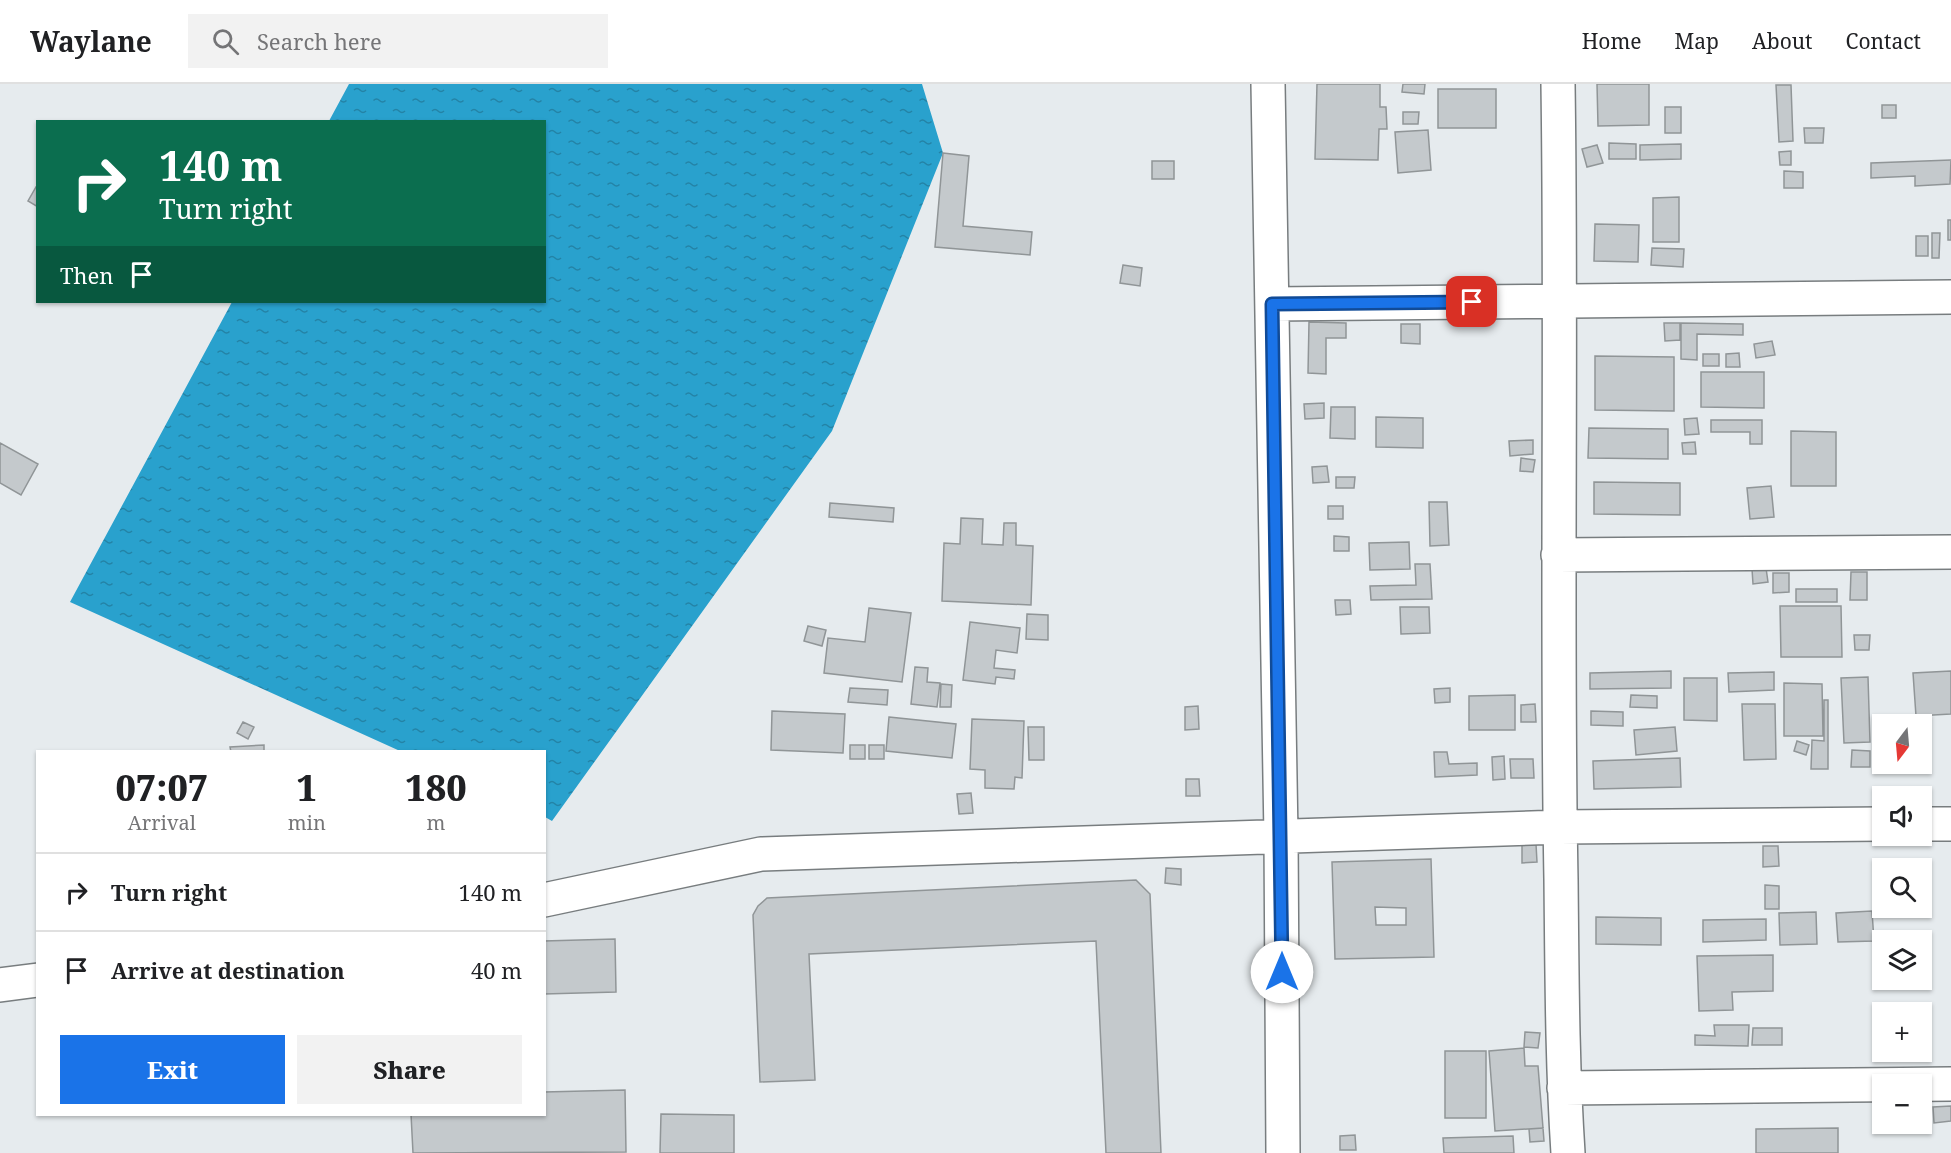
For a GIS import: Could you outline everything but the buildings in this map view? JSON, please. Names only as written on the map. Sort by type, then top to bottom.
[{"type":"street","points":[[1268,84],[1281,836],[1283,1153]]},
{"type":"street","points":[[1558,84],[1562,301],[1558,555],[1560,827],[1564,1088],[1568,1153]]},
{"type":"street","points":[[1272,304],[1951,297]]},
{"type":"street","points":[[1558,555],[1951,552]]},
{"type":"street","points":[[546,900],[761,854],[1560,827],[1872,824]]},
{"type":"street","points":[[1932,824],[1951,824]]},
{"type":"street","points":[[0,985],[36,980]]},
{"type":"street","points":[[1564,1088],[1951,1084]]},
{"type":"water","points":[[349,84],[922,84],[943,153],[832,431],[552,821],[546,818],[546,750],[398,750],[70,602],[231,303],[546,303],[546,120],[330,120]]},
{"type":"route","points":[[1282,972],[1272,304],[1472,302]]}]
